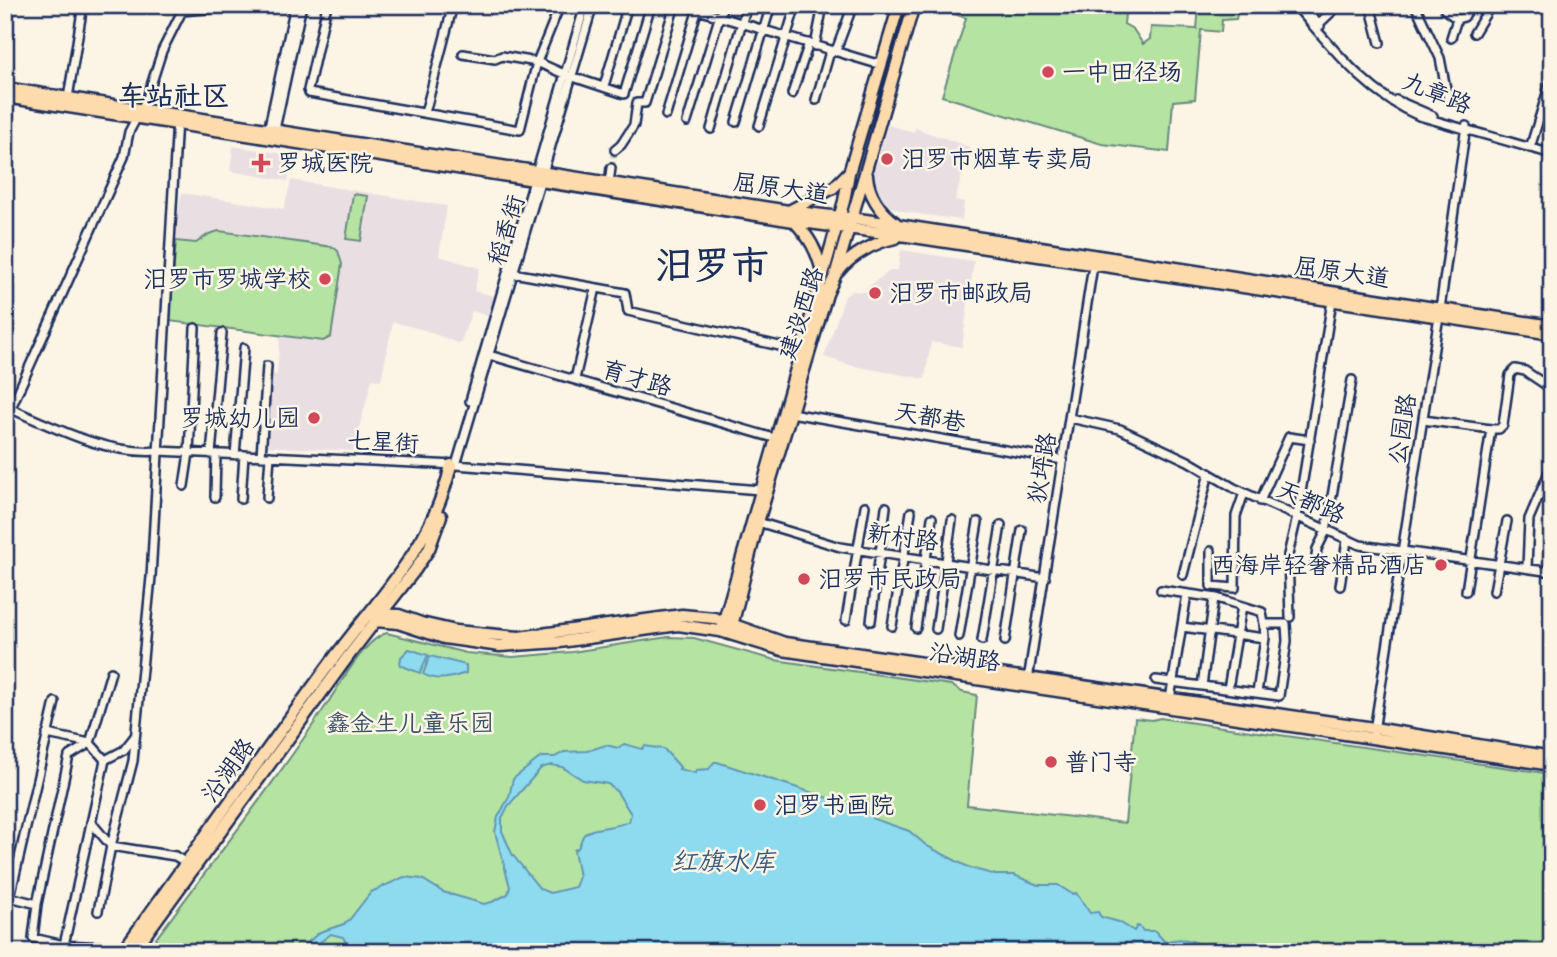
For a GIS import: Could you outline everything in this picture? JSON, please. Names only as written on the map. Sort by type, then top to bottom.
[{"type":"main road","name":"建设西路","points":[[727,627],[774,438],[899,5]]},
{"type":"main road","name":"建设西路","points":[[727,627],[827,294],[835,276],[914,5]]},
{"type":"main road","name":"屈原大道","points":[[5,89],[68,98],[139,113]]},
{"type":"main road","name":"屈原大道","points":[[5,97],[139,113],[792,216],[901,226],[1332,301],[1552,326]]},
{"type":"main road","points":[[866,167],[867,183],[876,201],[885,214],[901,226]]},
{"type":"main road","points":[[822,273],[818,252],[792,216],[834,188],[849,173]]},
{"type":"main road","name":"屈原大道","points":[[538,176],[609,183],[792,216]]},
{"type":"main road","name":"屈原大道","points":[[850,223],[907,236],[1094,259],[1440,312],[1552,334]]},
{"type":"main road","points":[[835,276],[849,260],[876,244],[907,236]]},
{"type":"main road","name":"沿湖路","points":[[129,950],[332,661],[398,592],[429,549],[446,504],[454,465]]},
{"type":"main road","name":"沿湖路","points":[[376,616],[436,515],[454,465]]},
{"type":"main road","points":[[398,592],[396,605],[399,615]]},
{"type":"main road","name":"沿湖路","points":[[376,616],[399,615],[456,631],[519,637],[680,620],[727,627],[785,643],[1027,683],[1373,734],[1552,757]]},
{"type":"main road","name":"沿湖路","points":[[376,616],[417,631],[470,643],[500,646],[560,642],[680,620]]},
{"type":"main road","name":"沿湖路","points":[[1027,683],[1170,699],[1552,765]]},
{"type":"street","points":[[68,98],[83,5]]},
{"type":"street","points":[[5,421],[124,157],[129,132],[162,51],[184,8],[249,5]]},
{"type":"street","points":[[271,134],[295,5]]},
{"type":"street","points":[[271,134],[302,5]]},
{"type":"street","points":[[327,5],[309,93],[520,130],[537,62],[562,5],[588,8]]},
{"type":"street","points":[[425,113],[453,5]]},
{"type":"street","points":[[604,86],[628,5]]},
{"type":"street","points":[[463,54],[495,58],[502,56],[537,62],[624,94],[651,5]]},
{"type":"street","points":[[615,150],[634,125],[638,103],[645,103],[675,5]]},
{"type":"street","points":[[681,5],[874,63],[882,61]]},
{"type":"street","points":[[687,122],[723,5]]},
{"type":"street","points":[[711,128],[747,5]]},
{"type":"street","points":[[736,122],[771,5]]},
{"type":"street","points":[[759,126],[796,5]]},
{"type":"street","points":[[792,94],[812,44],[823,5]]},
{"type":"street","points":[[816,100],[829,55],[835,51],[853,5]]},
{"type":"street","points":[[1295,5],[1349,65],[1382,96],[1419,117],[1466,128]]},
{"type":"street","name":"九章路","points":[[1302,5],[1354,64],[1383,92],[1421,112],[1466,128],[1552,152]]},
{"type":"street","points":[[1319,24],[1339,5]]},
{"type":"street","points":[[1370,5],[1380,43]]},
{"type":"street","points":[[1415,5],[1440,58],[1448,99]]},
{"type":"street","points":[[1446,5],[1446,10],[1457,19]]},
{"type":"street","points":[[1457,19],[1464,17],[1471,5]]},
{"type":"street","points":[[1474,33],[1491,5]]},
{"type":"street","name":"稻香街","points":[[454,465],[489,355],[588,8]]},
{"type":"street","points":[[666,115],[698,8]]},
{"type":"street","points":[[1451,38],[1457,19]]},
{"type":"street","points":[[1530,146],[1552,77]]},
{"type":"street","points":[[98,911],[111,846],[133,761],[136,735],[159,451],[177,119]]},
{"type":"street","name":"公园路","points":[[1373,734],[1440,312],[1466,128]]},
{"type":"street","points":[[609,183],[611,168]]},
{"type":"street","points":[[454,465],[538,176]]},
{"type":"street","name":"狄坪路","points":[[1027,683],[1094,259]]},
{"type":"street","points":[[513,273],[625,293],[628,311],[801,351]]},
{"type":"street","points":[[575,379],[596,288]]},
{"type":"street","points":[[1290,617],[1288,555],[1297,517],[1332,301]]},
{"type":"street","points":[[184,486],[189,453],[195,328]]},
{"type":"street","points":[[215,497],[214,454],[222,333]]},
{"type":"street","points":[[235,455],[244,348]]},
{"type":"street","name":"育才路","points":[[489,355],[774,438]]},
{"type":"street","points":[[261,456],[267,366]]},
{"type":"street","points":[[1423,420],[1499,429],[1503,425],[1510,375],[1515,369],[1525,371],[1552,388]]},
{"type":"street","points":[[1315,564],[1317,550],[1326,531],[1352,380]]},
{"type":"street","name":"七星街","points":[[10,409],[94,444],[140,453],[159,451],[454,465],[760,490]]},
{"type":"street","name":"天都巷","points":[[791,413],[1063,460]]},
{"type":"street","name":"天都路","points":[[1070,418],[1120,429],[1188,461],[1244,493],[1360,545],[1552,572]]},
{"type":"street","points":[[1466,591],[1491,429]]},
{"type":"street","points":[[1260,500],[1289,437],[1310,440]]},
{"type":"street","points":[[241,499],[244,455]]},
{"type":"street","points":[[267,498],[270,456]]},
{"type":"street","points":[[1527,568],[1529,519],[1552,466]]},
{"type":"street","points":[[1183,575],[1209,473]]},
{"type":"street","points":[[1212,551],[1211,586],[1236,588],[1236,516],[1244,493]]},
{"type":"street","points":[[846,620],[865,506]]},
{"type":"street","points":[[871,621],[886,507]]},
{"type":"street","points":[[892,626],[911,512]]},
{"type":"street","points":[[915,628],[932,518]]},
{"type":"street","points":[[936,629],[953,520]]},
{"type":"street","points":[[1494,591],[1507,521]]},
{"type":"street","name":"新村路","points":[[758,522],[840,547],[1045,578]]},
{"type":"street","points":[[959,636],[978,522]]},
{"type":"street","points":[[982,640],[1001,525]]},
{"type":"street","points":[[1005,641],[1022,530]]},
{"type":"street","points":[[1340,586],[1347,540]]},
{"type":"street","points":[[1161,590],[1214,598],[1262,612],[1265,638],[1256,693]]},
{"type":"street","points":[[1170,699],[1188,594]]},
{"type":"street","points":[[1202,686],[1214,598]]},
{"type":"street","points":[[1228,689],[1242,606]]},
{"type":"street","points":[[1156,680],[1279,696],[1287,641],[1286,624],[1264,624]]},
{"type":"street","points":[[1182,627],[1265,638]]},
{"type":"street","points":[[111,672],[90,743],[69,756],[37,904],[33,938],[64,945],[129,950]]},
{"type":"street","points":[[5,929],[7,896],[55,702]]},
{"type":"street","points":[[47,734],[90,743],[104,760]]},
{"type":"street","points":[[104,760],[124,750],[136,735]]},
{"type":"street","points":[[64,945],[104,760]]},
{"type":"street","points":[[91,822],[111,846],[175,856],[191,865]]},
{"type":"street","points":[[7,896],[37,904]]},
{"type":"shaded area","points":[[888,125],[914,132],[915,128],[970,147],[955,200],[964,202],[962,220],[905,212],[886,205],[875,186],[873,174]]},
{"type":"shaded area","name":"罗城医院","points":[[233,146],[292,155],[288,181],[230,171]]},
{"type":"shaded area","name":"汨罗市罗城学校","points":[[291,180],[447,206],[439,256],[480,268],[474,291],[498,297],[491,317],[472,311],[460,344],[393,322],[381,380],[372,379],[353,451],[264,446],[272,375],[277,374],[280,336],[169,321],[177,216],[182,193],[284,209]]},
{"type":"shaded area","points":[[901,250],[974,261],[962,347],[931,342],[925,379],[853,366],[824,357],[845,296],[852,291],[866,292],[866,288],[891,270],[898,270]]},
{"type":"green space","name":"一中田径场","points":[[947,5],[1092,5],[1092,11],[1105,12],[1105,5],[1126,5],[1124,24],[1133,29],[1143,44],[1150,39],[1151,27],[1197,29],[1199,5],[1239,5],[1236,19],[1222,20],[1221,32],[1201,30],[1195,99],[1173,101],[1169,152],[1102,144],[942,96],[966,18],[946,11]]},
{"type":"green space","points":[[353,194],[368,196],[361,241],[346,239]]},
{"type":"green space","points":[[219,231],[333,247],[338,251],[342,264],[331,337],[323,341],[169,321],[176,241],[196,243]]},
{"type":"green space","name":"鑫金生儿童乐园","points":[[387,633],[466,653],[513,657],[572,652],[668,637],[694,638],[775,660],[951,685],[962,692],[977,695],[967,805],[1125,823],[1135,718],[1160,718],[1552,774],[1552,952],[146,952],[285,765],[355,662],[371,643]]},
{"type":"water","points":[[409,649],[428,655],[420,673],[400,665],[401,657]]},
{"type":"water","points":[[430,656],[466,665],[466,673],[439,679],[423,674]]},
{"type":"water","name":"红旗水库","points":[[624,744],[642,749],[645,746],[664,749],[679,769],[695,773],[696,770],[709,769],[717,762],[866,810],[874,819],[909,831],[927,846],[970,868],[996,875],[1014,875],[1038,885],[1058,885],[1072,894],[1076,893],[1090,913],[1098,912],[1101,917],[1119,922],[1134,931],[1137,926],[1143,931],[1155,931],[1165,942],[1187,940],[1220,952],[351,952],[343,937],[331,934],[312,952],[302,952],[307,943],[320,932],[344,924],[350,919],[371,892],[404,877],[422,879],[443,892],[484,904],[508,894],[510,887],[495,832],[513,779],[541,757],[555,757],[564,752],[587,751],[606,745],[618,748]],"holes":[[[551,765],[562,767],[583,780],[608,784],[617,792],[631,814],[629,821],[586,833],[578,848],[574,850],[579,877],[575,887],[550,893],[540,889],[512,854],[502,831],[502,818],[508,806],[541,768]]]},
{"type":"tunnel","points":[[611,168],[615,150]]},
{"type":"place","name":"一中田径场","points":[[1048,72]]},
{"type":"place","name":"汨罗市烟草专卖局","points":[[887,159]]},
{"type":"place","name":"罗城医院","points":[[261,163]]},
{"type":"place","name":"汨罗市罗城学校","points":[[325,279]]},
{"type":"place","name":"汨罗市邮政局","points":[[875,293]]},
{"type":"place","name":"罗城幼儿园","points":[[314,418]]},
{"type":"place","name":"西海岸轻奢精品酒店","points":[[1441,565]]},
{"type":"place","name":"汨罗市民政局","points":[[804,579]]},
{"type":"place","name":"普门寺","points":[[1051,762]]},
{"type":"place","name":"汨罗书画院","points":[[760,805]]},
{"type":"district","name":"车站社区","points":[[174,95]]},
{"type":"district","name":"汨罗市","points":[[712,265]]}]
